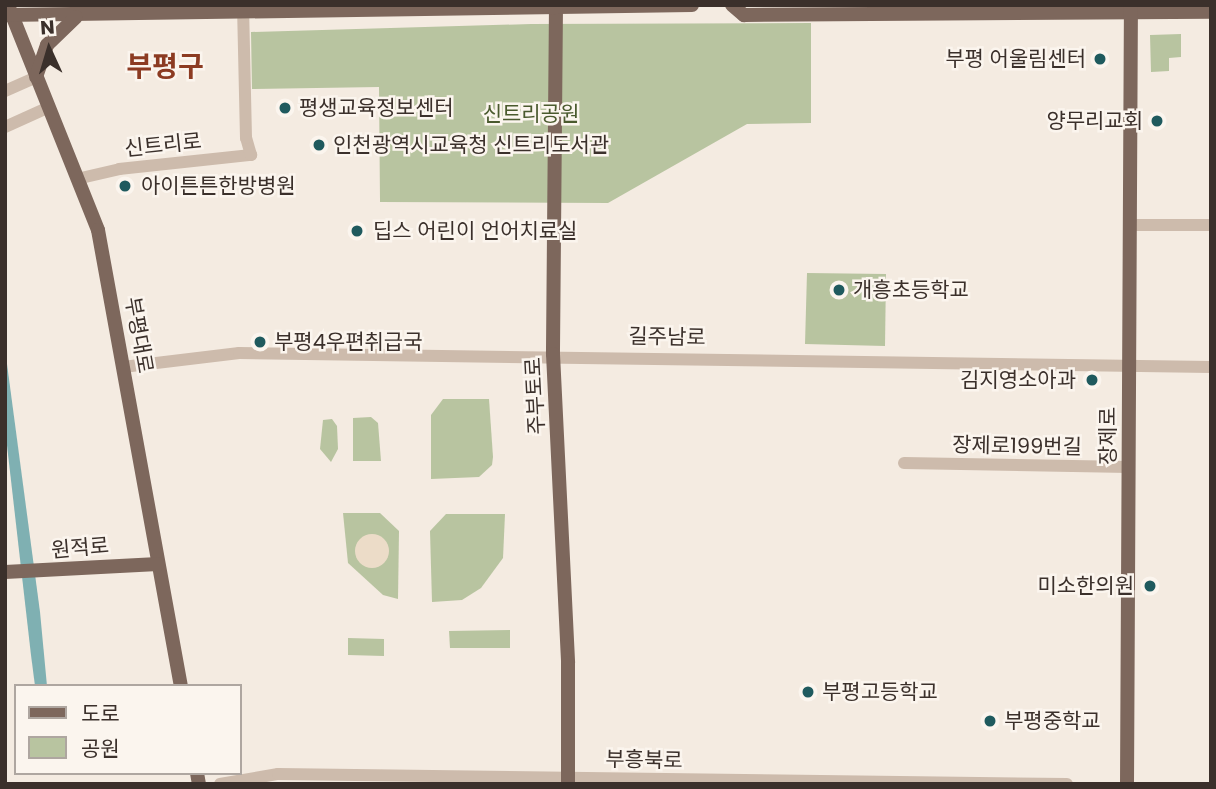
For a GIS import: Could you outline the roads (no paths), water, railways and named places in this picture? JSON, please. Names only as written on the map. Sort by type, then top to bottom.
[{"type":"main road","points":[[7,11],[76,17],[243,10],[692,5]]},
{"type":"main road","points":[[732,5],[744,15],[1053,9],[1211,12]]},
{"type":"main road","name":"주부토로","points":[[555,6],[553,354],[568,663],[568,781]]},
{"type":"main road","name":"장제로","points":[[1127,784],[1131,9]]},
{"type":"main road","name":"부평대로","points":[[7,11],[80,178],[102,243],[181,684]]},
{"type":"main road","points":[[36,77],[47,45],[76,17]]},
{"type":"main road","name":"원적로","points":[[8,572],[46,572],[79,565],[158,565]]},
{"type":"street","name":"신트리로","points":[[80,178],[119,169],[251,155],[246,138],[243,10]]},
{"type":"street","points":[[5,91],[36,77]]},
{"type":"street","points":[[5,127],[49,107]]},
{"type":"street","points":[[1130,225],[1211,225]]},
{"type":"street","name":"길주남로","points":[[123,367],[239,353],[553,354],[1211,367]]},
{"type":"street","name":"장제로199번길","points":[[904,463],[1129,467]]},
{"type":"street","name":"부흥북로","points":[[220,784],[278,774],[568,781],[1067,784]]},
{"type":"water","points":[[5,349],[40,612],[47,684],[35,684],[5,428]]},
{"type":"place","name":"부평 어울림센터","points":[[1100,59]]},
{"type":"place","name":"평생교육정보센터","points":[[285,108]]},
{"type":"place","name":"양무리교회","points":[[1157,121]]},
{"type":"place","name":"인천광역시교육청 신트리도서관","points":[[319,145]]},
{"type":"place","name":"아이튼튼한방병원","points":[[125,186]]},
{"type":"place","name":"딥스 어린이 언어치료실","points":[[357,231]]},
{"type":"place","name":"개흥초등학교","points":[[839,290]]},
{"type":"place","name":"부평4우편취급국","points":[[260,342]]},
{"type":"place","name":"김지영소아과","points":[[1092,380]]},
{"type":"place","name":"미소한의원","points":[[1150,586]]},
{"type":"place","name":"부평고등학교","points":[[808,692]]},
{"type":"place","name":"부평중학교","points":[[990,721]]},
{"type":"district","name":"부평구","points":[[165,67]]},
{"type":"park label","name":"신트리공원","points":[[531,114]]}]
